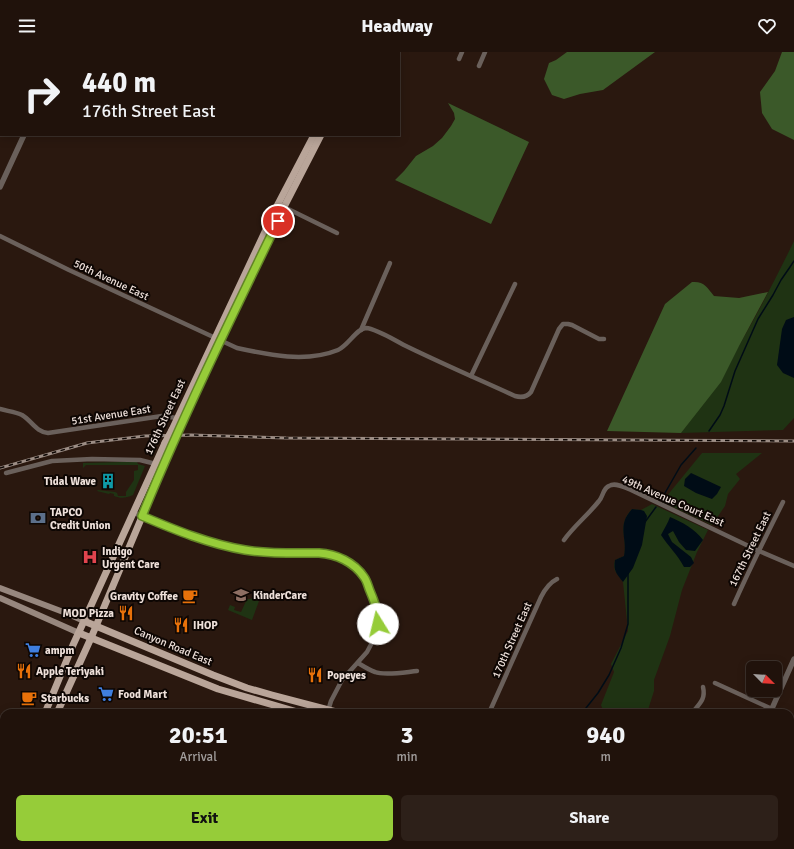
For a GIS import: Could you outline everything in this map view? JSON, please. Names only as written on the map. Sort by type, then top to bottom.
[{"type":"main road","name":"176th Street East","points":[[59,709],[91,638],[142,516],[169,443],[278,204],[313,136]]},
{"type":"main road","name":"176th Street East","points":[[175,430],[177,418],[320,136]]},
{"type":"main road","points":[[288,199],[290,190],[307,156],[305,152]]},
{"type":"main road","name":"176th Street East","points":[[48,709],[84,621],[156,464],[169,443]]},
{"type":"main road","name":"Canyon Road East","points":[[0,588],[66,613],[247,688],[321,709]]},
{"type":"main road","name":"Canyon Road East","points":[[0,598],[79,633],[218,689],[287,709]]},
{"type":"street","points":[[459,59],[462,52]]},
{"type":"street","points":[[479,66],[485,52]]},
{"type":"street","points":[[0,187],[24,136]]},
{"type":"street","points":[[284,207],[337,233]]},
{"type":"street","name":"50th Avenue East","points":[[0,236],[217,340],[237,348],[265,354],[289,356],[324,354],[339,350],[346,345],[358,331],[361,330]]},
{"type":"street","points":[[361,330],[390,263]]},
{"type":"street","points":[[471,376],[515,284]]},
{"type":"street","points":[[361,330],[367,328],[384,334],[408,347],[520,397],[524,397],[531,392],[561,326],[564,324],[572,325],[598,338],[604,339]]},
{"type":"street","name":"51st Avenue East","points":[[0,409],[20,414],[37,430],[48,433],[162,416],[177,418]]},
{"type":"street","points":[[6,473],[52,460],[140,460],[156,464]]},
{"type":"street","name":"49th Avenue Court East","points":[[564,540],[600,500],[606,488],[609,485],[615,484],[629,489],[759,551],[794,566]]},
{"type":"street","name":"167th Street East","points":[[734,604],[751,564],[783,502]]},
{"type":"street","points":[[134,513],[171,528],[225,546],[260,552],[328,554],[337,556],[352,564],[359,570],[365,578],[378,612],[376,635],[367,652],[342,680],[329,709]]},
{"type":"street","name":"170th Street East","points":[[491,709],[546,587],[557,579]]},
{"type":"street","points":[[372,595],[378,593]]},
{"type":"street","points":[[772,709],[794,659]]},
{"type":"street","points":[[358,663],[369,670],[384,674],[417,671]]},
{"type":"street","points":[[716,683],[767,709]]},
{"type":"street","points":[[695,709],[703,698],[703,687]]},
{"type":"green space","points":[[567,52],[655,52],[603,90],[580,94],[564,99],[552,95],[544,79],[549,63]]},
{"type":"green space","points":[[782,52],[794,52],[794,140],[772,129],[762,113],[760,92],[775,71]]},
{"type":"green space","points":[[448,103],[529,142],[491,224],[395,180],[416,156],[433,146],[442,138],[451,126],[455,119],[454,113]]},
{"type":"green space","points":[[794,241],[794,418],[783,430],[681,433],[728,364],[769,291]]},
{"type":"green space","points":[[692,282],[700,282],[707,287],[714,296],[739,298],[768,292],[721,382],[681,433],[607,431],[665,304]]},
{"type":"green space","points":[[702,453],[762,453],[736,474],[740,479],[728,494],[725,506],[712,525],[662,502]]},
{"type":"green space","points":[[137,462],[138,464],[145,466],[133,495],[119,498],[114,496],[114,494],[97,491],[115,492],[118,496],[126,496],[126,492],[134,480],[134,471],[138,470],[138,465],[86,465],[83,468],[83,463]]},
{"type":"green space","points":[[652,504],[708,530],[697,552],[682,590],[670,636],[654,680],[654,691],[648,709],[602,709],[601,705],[614,672],[611,664],[628,631],[623,582],[615,571],[614,565],[615,560],[624,556],[625,543],[623,527],[627,515],[632,509],[641,510]]},
{"type":"green space","points":[[253,596],[259,599],[259,601],[252,620],[228,610],[230,605],[235,607],[234,610],[241,612],[247,599],[251,599]]},
{"type":"shaded area","points":[[794,317],[794,378],[783,373],[777,365],[782,329],[786,320]]},
{"type":"shaded area","points":[[691,473],[721,487],[712,499],[696,493],[684,486],[685,479]]},
{"type":"shaded area","points":[[632,509],[644,511],[647,516],[642,545],[633,568],[623,582],[616,572],[615,560],[624,556],[625,543],[623,527],[627,515]]},
{"type":"shaded area","points":[[670,517],[688,526],[703,540],[695,551],[686,550],[679,542],[673,531],[668,534],[672,542],[691,557],[694,563],[690,567],[684,567],[661,535]]},
{"type":"waterway","points":[[709,431],[720,415],[724,406],[735,371],[758,319],[794,261]]},
{"type":"waterway","points":[[661,500],[681,465],[696,448]]},
{"type":"waterway","points":[[645,522],[656,507]]},
{"type":"waterway","points":[[585,709],[598,693],[609,675],[621,648],[628,624],[628,574]]},
{"type":"railway","points":[[0,468],[87,443],[145,436],[191,435],[286,438],[794,441]]},
{"type":"place","name":"Tidal Wave","points":[[108,481]]},
{"type":"place","name":"TAPCO Credit Union","points":[[38,518]]},
{"type":"place","name":"Indigo Urgent Care","points":[[90,557]]},
{"type":"place","name":"KinderCare","points":[[241,595]]},
{"type":"place","name":"Gravity Coffee","points":[[190,596]]},
{"type":"place","name":"MOD Pizza","points":[[126,613]]},
{"type":"place","name":"IHOP","points":[[181,625]]},
{"type":"place","name":"ampm","points":[[33,650]]},
{"type":"place","name":"Apple Teriyaki","points":[[24,671]]},
{"type":"place","name":"Popeyes","points":[[315,675]]},
{"type":"place","name":"Food Mart","points":[[106,694]]},
{"type":"place","name":"Starbucks","points":[[29,698]]},
{"type":"route","points":[[278,221],[220,341],[173,443],[142,516],[209,542],[225,546],[260,552],[319,553],[337,556],[352,564],[365,578],[378,612],[378,624]]}]
